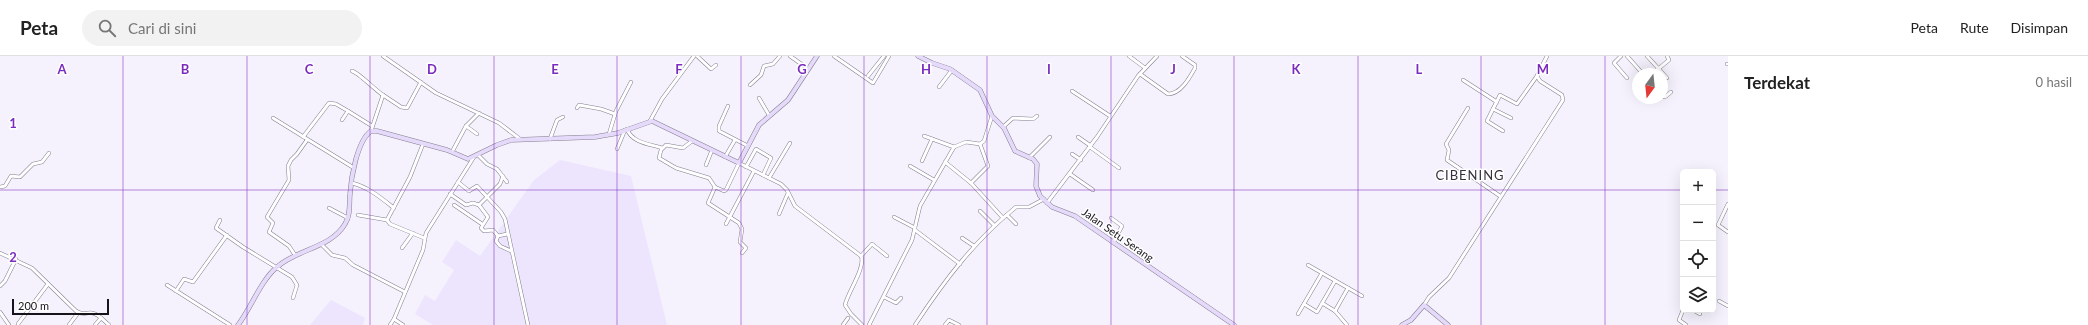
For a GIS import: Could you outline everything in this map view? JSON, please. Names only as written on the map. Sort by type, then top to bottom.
[{"type":"street","points":[[383,56],[444,97],[504,126],[520,139]]},
{"type":"street","points":[[650,121],[662,99],[694,56]]},
{"type":"street","points":[[697,56],[711,69],[716,65]]},
{"type":"street","points":[[750,85],[761,75],[764,66],[773,64],[780,56]]},
{"type":"street","points":[[790,56],[807,68]]},
{"type":"street","points":[[692,141],[684,148],[667,144],[662,148],[659,156],[662,161],[676,168],[709,178],[715,187],[726,191],[759,125],[788,100],[807,68],[817,56]]},
{"type":"street","points":[[834,56],[872,82],[875,80],[889,56]]},
{"type":"street","points":[[868,76],[884,56]]},
{"type":"street","points":[[918,56],[952,70],[980,90],[992,116],[1003,127],[1015,151],[1037,164],[1037,189],[1045,201]]},
{"type":"street","points":[[1129,56],[1145,68]]},
{"type":"street","points":[[915,325],[974,246],[994,225],[1016,207],[1029,207],[1045,201],[1070,174],[1140,74],[1156,58],[1150,56]]},
{"type":"street","points":[[1140,74],[1166,93],[1174,94],[1185,84],[1195,68],[1195,65],[1182,56]]},
{"type":"street","points":[[1503,131],[1487,121],[1500,95],[1517,104],[1537,76],[1547,56]]},
{"type":"street","points":[[1621,56],[1614,63],[1626,78]]},
{"type":"street","points":[[1627,56],[1638,68]]},
{"type":"street","points":[[1647,56],[1657,68]]},
{"type":"street","points":[[1659,68],[1670,60],[1667,56]]},
{"type":"street","points":[[939,87],[952,70]]},
{"type":"street","points":[[352,71],[358,73],[364,80],[383,95],[401,107],[407,108],[421,82]]},
{"type":"street","points":[[1402,325],[1411,320],[1429,297],[1449,278],[1500,196],[1564,99],[1562,95],[1540,81],[1537,76]]},
{"type":"street","points":[[1463,80],[1497,102]]},
{"type":"street","points":[[609,134],[614,114],[631,82]]},
{"type":"street","points":[[1072,91],[1110,116]]},
{"type":"street","points":[[238,325],[276,268],[295,255],[321,244],[337,234],[348,218],[354,168],[362,144],[371,131],[383,95]]},
{"type":"street","points":[[759,98],[769,115]]},
{"type":"street","points":[[303,137],[329,103],[336,104],[372,126]]},
{"type":"street","points":[[577,108],[579,105],[594,107],[614,114]]},
{"type":"street","points":[[728,106],[719,130],[748,146]]},
{"type":"street","points":[[1468,108],[1446,144],[1449,150],[1447,160],[1500,196]]},
{"type":"street","points":[[1493,109],[1510,118]]},
{"type":"street","points":[[342,120],[348,111]]},
{"type":"street","points":[[452,152],[466,126],[479,113]]},
{"type":"street","points":[[980,144],[984,141],[992,116]]},
{"type":"street","points":[[1003,127],[1013,118],[1033,119],[1037,116]]},
{"type":"street","points":[[273,118],[354,168]]},
{"type":"street","points":[[550,138],[557,120],[563,118]]},
{"type":"street","points":[[371,131],[377,131],[452,152],[463,158],[476,156],[497,144],[520,139],[583,138],[626,130],[650,121],[658,123],[781,184],[788,193],[794,206],[861,256],[862,264],[846,305],[851,314],[862,325]]},
{"type":"street","points":[[466,126],[477,134]]},
{"type":"street","points":[[626,130],[636,140],[662,148]]},
{"type":"street","points":[[617,149],[626,130]]},
{"type":"street","points":[[924,136],[954,147]]},
{"type":"street","points":[[1029,158],[1050,137]]},
{"type":"street","points":[[1078,137],[1119,168]]},
{"type":"street","points":[[922,161],[932,139]]},
{"type":"street","points":[[295,255],[288,246],[269,232],[273,223],[267,217],[289,180],[288,166],[291,160],[307,140]]},
{"type":"street","points":[[725,156],[735,140]]},
{"type":"street","points":[[869,325],[908,249],[915,229],[920,206],[954,147],[966,142],[980,144]]},
{"type":"street","points":[[769,178],[790,143]]},
{"type":"street","points":[[387,220],[410,177],[423,144]]},
{"type":"street","points":[[971,183],[988,166],[980,144]]},
{"type":"street","points":[[746,167],[757,149],[771,158],[763,175]]},
{"type":"street","points":[[706,165],[712,150]]},
{"type":"street","points":[[0,187],[5,186],[11,176],[20,176],[33,164],[42,162],[49,153]]},
{"type":"street","points":[[1072,154],[1081,160]]},
{"type":"street","points":[[476,156],[497,169],[507,182]]},
{"type":"street","points":[[390,325],[423,250],[424,238],[450,194],[476,156]]},
{"type":"street","points":[[945,162],[971,183],[1003,218]]},
{"type":"street","points":[[910,166],[934,180]]},
{"type":"street","points":[[726,224],[754,171]]},
{"type":"street","points":[[1070,174],[1093,190]]},
{"type":"street","points":[[478,205],[500,184],[503,176]]},
{"type":"street","points":[[458,182],[469,191],[477,186],[498,208],[505,219],[507,234],[528,325]]},
{"type":"street","points":[[352,183],[366,187],[370,192],[394,208]]},
{"type":"street","points":[[715,187],[708,204],[730,216],[741,226],[740,242],[746,248],[742,253]]},
{"type":"street","points":[[779,214],[788,193]]},
{"type":"street","points":[[450,194],[466,205],[474,203],[478,205],[488,217],[487,221],[482,224]]},
{"type":"street","name":"Jalan Setu Serang","points":[[1045,201],[1052,207],[1075,216],[1234,325]]},
{"type":"street","points":[[1728,204],[1716,223],[1728,232]]},
{"type":"street","points":[[454,205],[482,224],[482,229],[493,230],[498,236]]},
{"type":"street","points":[[329,208],[348,218]]},
{"type":"street","points":[[980,210],[994,225]]},
{"type":"street","points":[[358,214],[387,220],[390,224],[424,238]]},
{"type":"street","points":[[1007,215],[1016,224]]},
{"type":"street","points":[[894,217],[915,229],[960,264]]},
{"type":"street","points":[[1111,218],[1122,227],[1113,243]]},
{"type":"street","points":[[220,220],[216,228],[292,277],[297,285],[293,298]]},
{"type":"street","points":[[402,248],[413,234]]},
{"type":"street","points":[[498,236],[507,234]]},
{"type":"street","points":[[176,291],[184,279],[193,282],[227,235]]},
{"type":"street","points":[[498,236],[496,241],[500,246],[511,251]]},
{"type":"street","points":[[962,238],[974,246]]},
{"type":"street","points":[[321,244],[332,255],[345,258],[353,265],[405,292]]},
{"type":"street","points":[[861,256],[872,244],[887,256]]},
{"type":"street","points":[[0,253],[32,268],[78,313],[84,314],[90,312],[101,318],[109,325]]},
{"type":"street","points":[[0,286],[5,281],[16,260]]},
{"type":"street","points":[[1308,265],[1362,296]]},
{"type":"street","points":[[1298,314],[1322,273]]},
{"type":"street","points":[[1304,304],[1316,312],[1335,280]]},
{"type":"street","points":[[18,324],[48,284]]},
{"type":"street","points":[[167,285],[230,325]]},
{"type":"street","points":[[1335,311],[1348,288]]},
{"type":"street","points":[[884,297],[896,303],[900,298]]},
{"type":"street","points":[[1719,301],[1728,306]]},
{"type":"street","points":[[1322,303],[1335,311],[1347,325]]},
{"type":"street","points":[[1424,305],[1448,325]]},
{"type":"street","points":[[0,312],[9,325]]},
{"type":"street","points":[[69,325],[78,313]]},
{"type":"street","points":[[1682,313],[1679,320],[1686,325]]},
{"type":"street","points":[[95,325],[101,318]]},
{"type":"street","points":[[394,318],[403,325]]},
{"type":"street","points":[[843,325],[848,318]]},
{"type":"street","points":[[944,325],[948,320],[959,325]]},
{"type":"shaded area","points":[[560,160],[631,176],[667,325],[433,325],[415,314],[425,295],[435,301],[454,270],[442,262],[456,240],[480,256],[534,180]]},
{"type":"shaded area","points":[[331,300],[365,318],[363,325],[310,325]]},
{"type":"district","name":"CIBENING","points":[[1470,175]]}]
